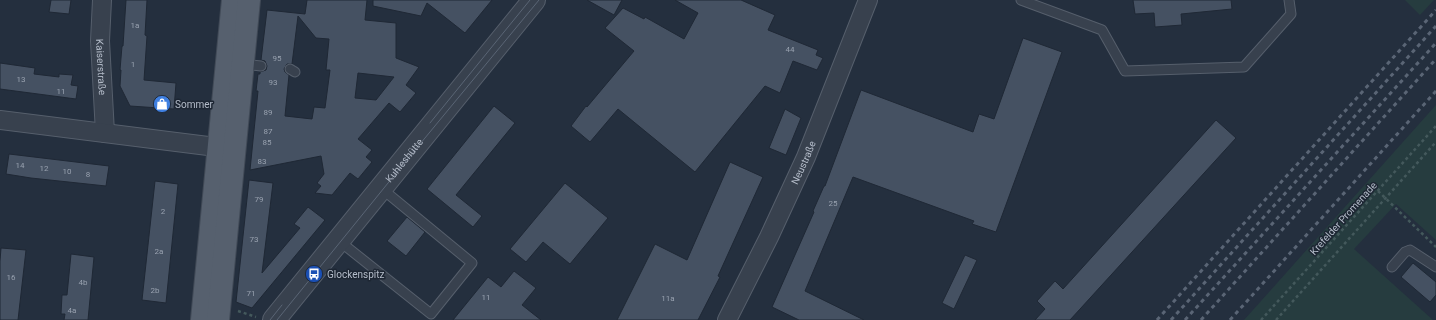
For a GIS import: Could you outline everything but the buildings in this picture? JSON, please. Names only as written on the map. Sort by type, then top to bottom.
[{"type":"main road","points":[[218,320],[233,0]]},
{"type":"main road","points":[[202,320],[227,149],[252,65],[249,0]]},
{"type":"street","name":"Kaiserstraße","points":[[102,0],[100,41],[105,133]]},
{"type":"street","name":"Kuhleshütte","points":[[279,314],[380,187],[534,0]]},
{"type":"street","name":"Neustraße","points":[[727,320],[769,237],[806,157],[868,0]]},
{"type":"street","points":[[0,120],[227,149]]},
{"type":"street","points":[[262,320],[279,314]]},
{"type":"lane","points":[[1021,0],[1102,30],[1126,71],[1244,67],[1291,14],[1290,0]]},
{"type":"lane","points":[[338,240],[429,317],[472,263],[380,187]]},
{"type":"lane","points":[[1392,267],[1405,252],[1410,250],[1436,267]]},
{"type":"path","name":"Krefelder Promenade","points":[[1261,320],[1436,126]]},
{"type":"path","points":[[1276,320],[1436,142]]},
{"type":"path","points":[[1378,191],[1436,247]]},
{"type":"green space","points":[[1405,0],[1434,0],[1420,15]]},
{"type":"green space","points":[[1436,105],[1436,240],[1396,204],[1354,249],[1433,320],[1244,320]]},
{"type":"tram line","points":[[430,123],[530,0]]},
{"type":"tram line","points":[[277,320],[539,0]]},
{"type":"tram line","points":[[270,320],[282,305]]},
{"type":"railway","points":[[1157,320],[1436,10]]},
{"type":"railway","points":[[1171,320],[1436,26]]},
{"type":"railway","points":[[1185,320],[1436,43]]},
{"type":"railway","points":[[1201,320],[1436,59]]},
{"type":"railway","points":[[1230,320],[1436,91]]},
{"type":"place","name":"Sommer","points":[[162,104]]},
{"type":"place","name":"Glockenspitz","points":[[314,274]]}]
